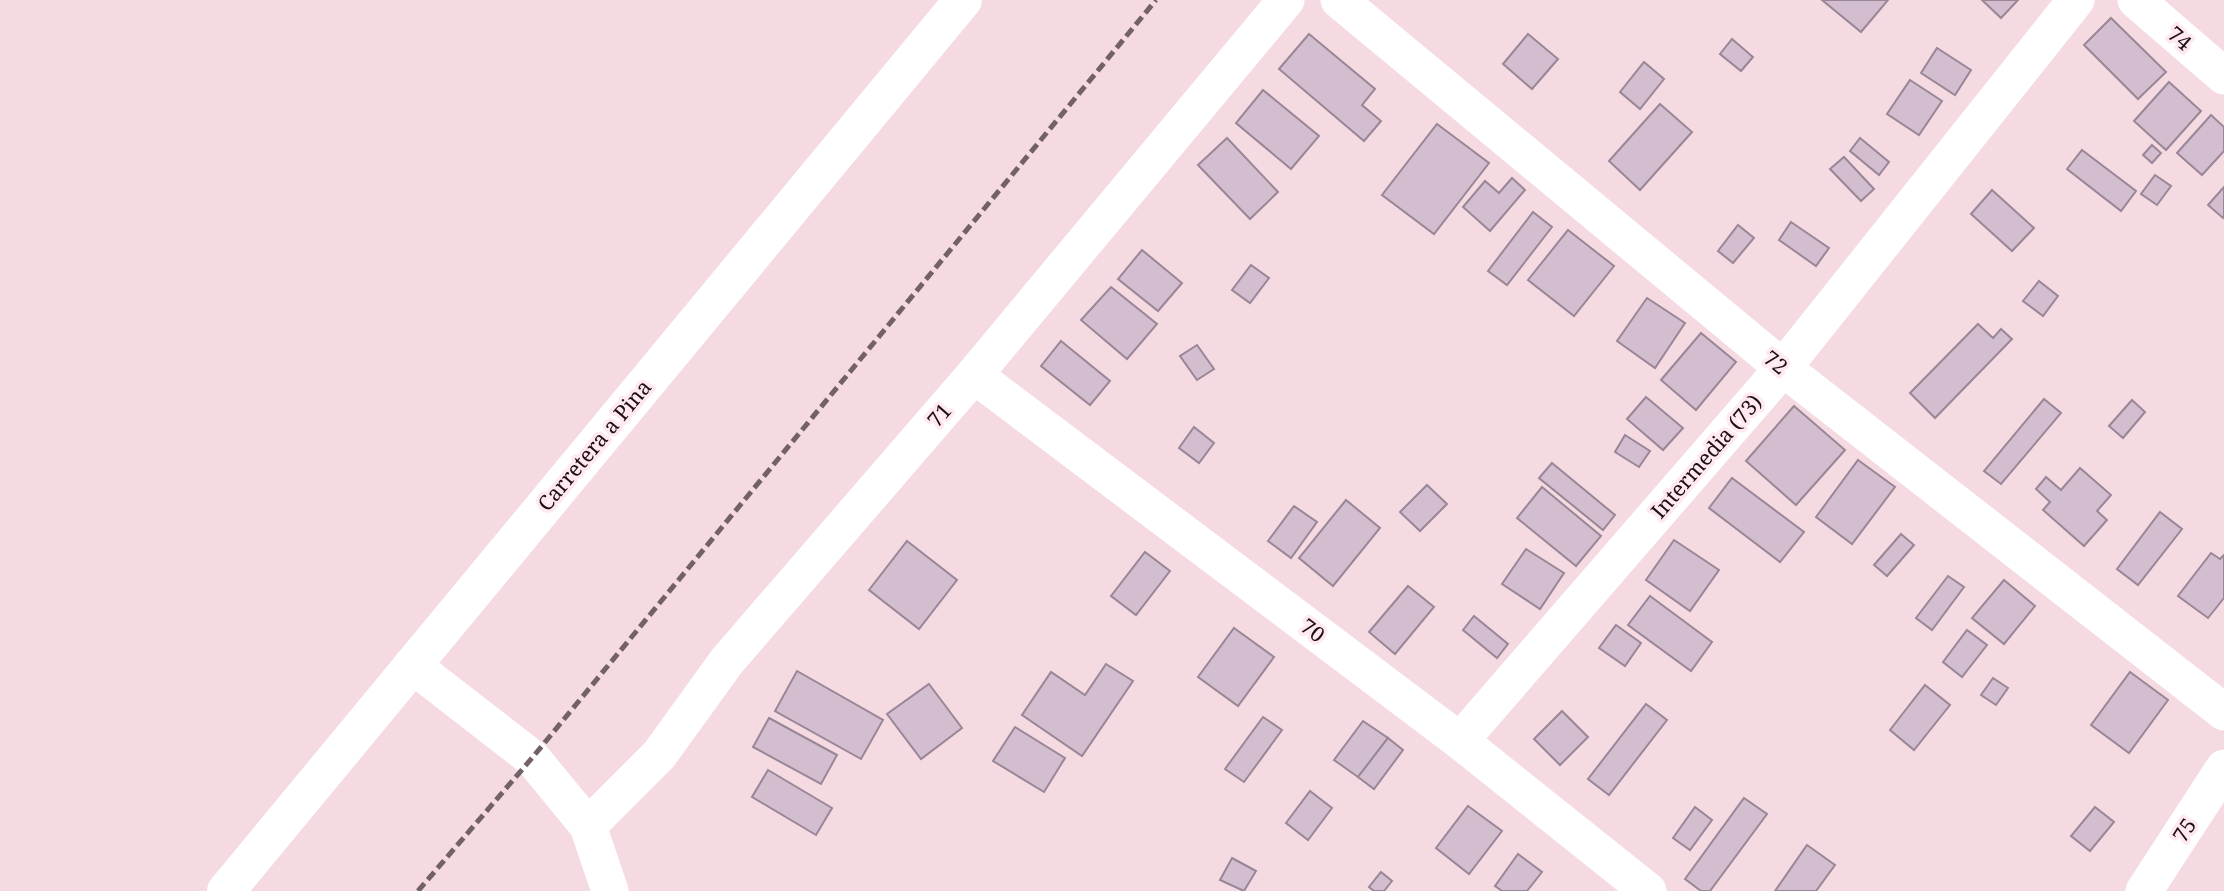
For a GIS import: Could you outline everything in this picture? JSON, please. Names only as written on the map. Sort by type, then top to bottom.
[{"type":"street","name":"Carretera a Pina","points":[[226,891],[964,0]]},
{"type":"street","name":"71","points":[[588,826],[659,755],[727,661],[974,375],[1286,0]]},
{"type":"street","name":"72","points":[[1339,0],[1783,368],[2224,712]]},
{"type":"street","name":"Intermedia (73)","points":[[1460,741],[1783,368],[2076,0]]},
{"type":"street","name":"74","points":[[2136,0],[2224,76]]},
{"type":"street","name":"70","points":[[974,375],[1460,741],[1648,891]]},
{"type":"street","points":[[412,665],[532,758],[588,826],[610,891]]},
{"type":"street","name":"75","points":[[2144,891],[2224,768]]},
{"type":"building","points":[[1822,0],[1888,0],[1861,32]]},
{"type":"building","points":[[1982,0],[2018,0],[2001,18]]},
{"type":"building","points":[[2111,18],[2166,72],[2138,99],[2084,45]]},
{"type":"building","points":[[1309,34],[1375,89],[1362,105],[1381,121],[1364,141],[1279,69]]},
{"type":"building","points":[[1528,34],[1558,59],[1532,89],[1503,64]]},
{"type":"building","points":[[1732,39],[1753,57],[1741,71],[1720,54]]},
{"type":"building","points":[[1937,48],[1971,70],[1955,95],[1921,73]]},
{"type":"building","points":[[1644,62],[1664,79],[1640,109],[1620,92]]},
{"type":"building","points":[[1910,80],[1942,101],[1919,135],[1887,114]]},
{"type":"building","points":[[2169,82],[2201,111],[2166,150],[2134,121]]},
{"type":"building","points":[[1263,90],[1319,136],[1291,169],[1236,123]]},
{"type":"building","points":[[1660,104],[1692,132],[1640,190],[1609,161]]},
{"type":"building","points":[[2211,115],[2224,127],[2224,151],[2202,175],[2177,153]]},
{"type":"building","points":[[1437,124],[1489,163],[1434,234],[1382,195]]},
{"type":"building","points":[[1227,138],[1278,192],[1250,219],[1198,165]]},
{"type":"building","points":[[1860,138],[1889,162],[1879,175],[1850,151]]},
{"type":"building","points":[[2152,145],[2161,153],[2152,163],[2143,155]]},
{"type":"building","points":[[2082,150],[2136,191],[2121,211],[2067,169]]},
{"type":"building","points":[[1844,157],[1874,189],[1861,201],[1830,169]]},
{"type":"building","points":[[2155,175],[2171,186],[2157,205],[2141,194]]},
{"type":"building","points":[[1512,178],[1525,190],[1490,231],[1463,207],[1485,181],[1499,193]]},
{"type":"building","points":[[2224,187],[2224,216],[2223,218],[2208,205]]},
{"type":"building","points":[[1992,190],[2034,228],[2012,251],[1971,214]]},
{"type":"building","points":[[1533,212],[1552,227],[1507,285],[1488,271]]},
{"type":"building","points":[[1791,222],[1829,248],[1816,266],[1779,240]]},
{"type":"building","points":[[1738,225],[1754,238],[1733,263],[1718,251]]},
{"type":"building","points":[[1568,230],[1614,266],[1574,316],[1528,280]]},
{"type":"building","points":[[1142,250],[1182,283],[1158,311],[1118,279]]},
{"type":"building","points":[[1251,265],[1269,278],[1250,303],[1232,290]]},
{"type":"building","points":[[2039,281],[2058,296],[2043,316],[2023,301]]},
{"type":"building","points":[[1111,287],[1157,324],[1127,359],[1081,320]]},
{"type":"building","points":[[1647,298],[1685,323],[1655,368],[1617,341]]},
{"type":"building","points":[[1978,324],[1993,338],[2001,329],[2012,339],[1935,418],[1910,393]]},
{"type":"building","points":[[1701,333],[1736,362],[1696,410],[1661,380]]},
{"type":"building","points":[[1061,341],[1110,381],[1090,405],[1041,366]]},
{"type":"building","points":[[1197,345],[1214,369],[1197,380],[1180,356]]},
{"type":"building","points":[[1646,397],[1683,428],[1663,450],[1627,419]]},
{"type":"building","points":[[2044,399],[2061,413],[2001,484],[1984,471]]},
{"type":"building","points":[[2132,400],[2145,412],[2123,438],[2109,426]]},
{"type":"building","points":[[1794,406],[1845,450],[1796,505],[1746,461]]},
{"type":"building","points":[[1194,427],[1214,443],[1199,463],[1179,448]]},
{"type":"building","points":[[1625,435],[1650,451],[1639,467],[1615,452]]},
{"type":"building","points":[[1858,460],[1895,487],[1852,544],[1816,517]]},
{"type":"building","points":[[1552,463],[1615,515],[1603,530],[1539,478]]},
{"type":"building","points":[[2080,468],[2111,495],[2097,511],[2107,520],[2084,546],[2043,510],[2050,502],[2036,489],[2046,477],[2061,490]]},
{"type":"building","points":[[1732,478],[1804,532],[1780,562],[1709,508]]},
{"type":"building","points":[[1427,485],[1447,504],[1420,531],[1400,512]]},
{"type":"building","points":[[1542,487],[1601,536],[1576,566],[1517,518]]},
{"type":"building","points":[[1346,500],[1380,528],[1333,586],[1299,558]]},
{"type":"building","points":[[1294,506],[1317,522],[1291,558],[1268,541]]},
{"type":"building","points":[[2160,512],[2182,529],[2138,585],[2117,569]]},
{"type":"building","points":[[1901,534],[1914,545],[1887,576],[1874,565]]},
{"type":"building","points":[[1674,540],[1719,570],[1690,611],[1646,580]]},
{"type":"building","points":[[907,541],[957,580],[919,629],[869,590]]},
{"type":"building","points":[[1526,549],[1564,573],[1540,609],[1502,584]]},
{"type":"building","points":[[1145,552],[1170,571],[1136,615],[1111,596]]},
{"type":"building","points":[[2211,553],[2220,559],[2224,555],[2224,598],[2208,618],[2178,596]]},
{"type":"building","points":[[1948,576],[1964,587],[1932,630],[1916,618]]},
{"type":"building","points":[[2004,580],[2035,606],[2004,644],[1972,618]]},
{"type":"building","points":[[1408,586],[1434,607],[1395,654],[1369,632]]},
{"type":"building","points":[[1650,596],[1712,642],[1691,671],[1628,625]]},
{"type":"building","points":[[1474,616],[1508,644],[1497,658],[1463,630]]},
{"type":"building","points":[[1616,625],[1641,643],[1625,666],[1599,648]]},
{"type":"building","points":[[1234,628],[1274,657],[1238,706],[1198,677]]},
{"type":"building","points":[[1967,630],[1987,645],[1962,677],[1943,662]]},
{"type":"building","points":[[1106,664],[1133,681],[1082,756],[1022,715],[1051,672],[1085,695]]},
{"type":"building","points":[[797,671],[883,720],[861,759],[775,711]]},
{"type":"building","points":[[2130,672],[2168,700],[2129,753],[2091,725]]},
{"type":"building","points":[[1993,678],[2008,688],[1996,705],[1981,695]]},
{"type":"building","points":[[929,684],[962,728],[921,759],[887,714]]},
{"type":"building","points":[[1925,685],[1950,705],[1914,750],[1890,730]]},
{"type":"building","points":[[1646,704],[1667,720],[1609,795],[1588,779]]},
{"type":"building","points":[[1562,711],[1588,737],[1560,765],[1534,739]]},
{"type":"building","points":[[1263,717],[1282,730],[1244,782],[1225,769]]},
{"type":"building","points":[[769,718],[837,755],[821,784],[753,747]]},
{"type":"building","points":[[1363,721],[1388,738],[1358,777],[1334,760]]},
{"type":"building","points":[[1015,727],[1065,758],[1044,792],[993,761]]},
{"type":"building","points":[[1388,738],[1403,750],[1374,789],[1358,777]]},
{"type":"building","points":[[768,770],[832,808],[816,835],[752,797]]},
{"type":"building","points":[[1310,791],[1332,808],[1308,840],[1286,823]]},
{"type":"building","points":[[1744,798],[1767,814],[1710,891],[1701,891],[1685,879]]},
{"type":"building","points":[[1468,806],[1502,831],[1469,874],[1436,848]]},
{"type":"building","points":[[1695,807],[1712,820],[1690,850],[1673,838]]},
{"type":"building","points":[[2095,807],[2114,822],[2090,851],[2071,836]]},
{"type":"building","points":[[1807,845],[1835,865],[1816,891],[1775,891]]},
{"type":"building","points":[[1518,854],[1542,872],[1527,891],[1502,891],[1495,886]]},
{"type":"building","points":[[1232,858],[1256,871],[1244,891],[1220,880]]},
{"type":"building","points":[[1381,872],[1392,881],[1384,891],[1374,891],[1369,887]]},
{"type":"railway","points":[[418,891],[532,758],[1156,0]]}]
